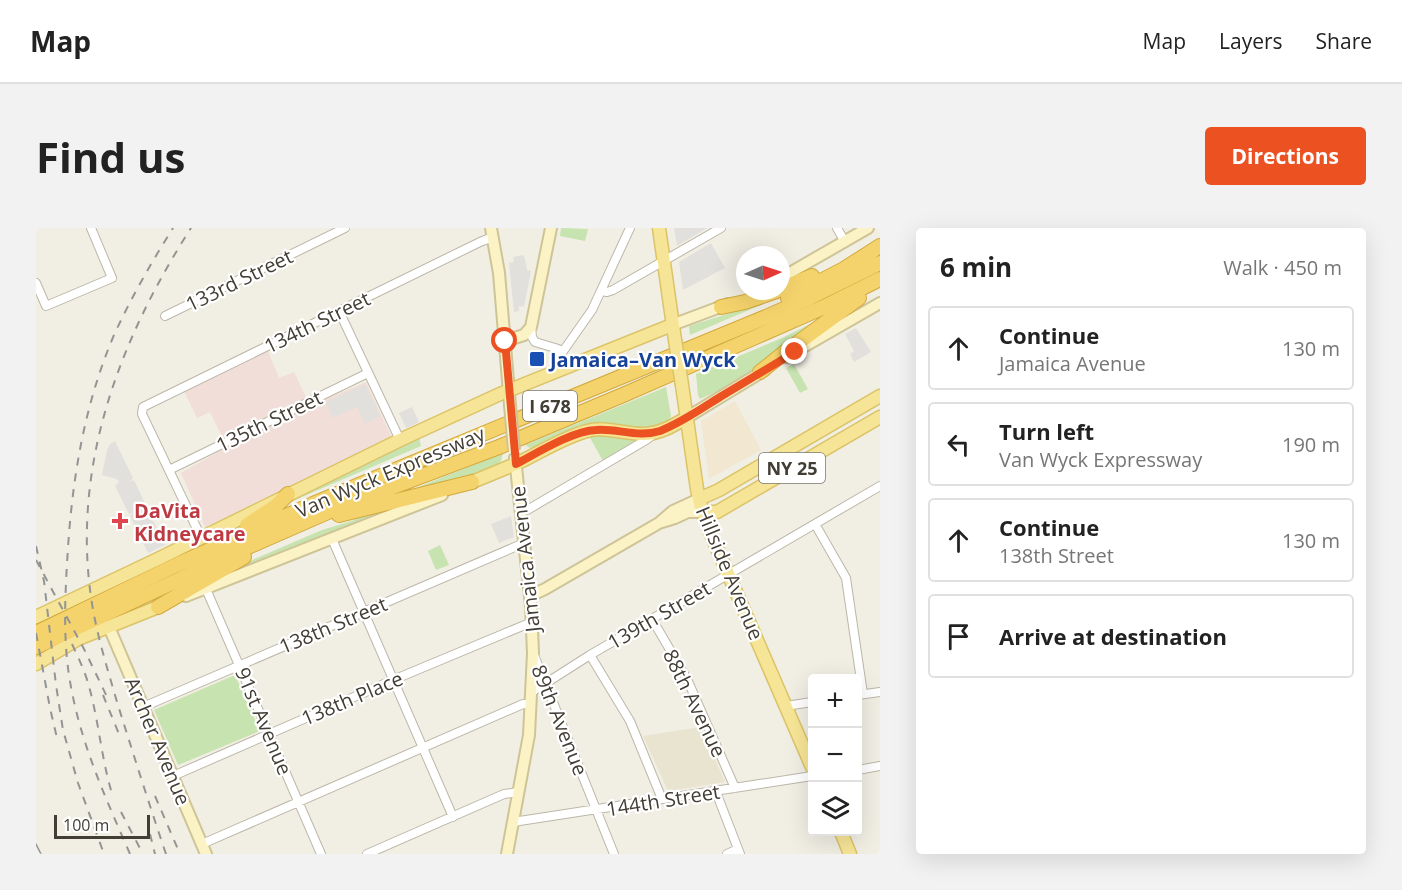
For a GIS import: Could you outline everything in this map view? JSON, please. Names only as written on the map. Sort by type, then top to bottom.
[{"type":"highway","points":[[790,285],[877,247]]},
{"type":"highway","points":[[701,344],[756,313],[828,278],[877,247]]},
{"type":"highway","name":"Van Wyck Expressway","points":[[36,633],[206,552],[377,477],[798,303],[880,263]]},
{"type":"highway","name":"Van Wyck Expressway","points":[[36,647],[272,536],[633,391],[824,308],[880,279]]},
{"type":"highway","points":[[760,372],[880,284]]},
{"type":"highway","points":[[721,308],[751,300]]},
{"type":"highway","points":[[293,527],[472,482]]},
{"type":"highway","points":[[206,552],[222,538],[276,506],[288,494]]},
{"type":"highway","points":[[158,607],[244,557],[272,536]]},
{"type":"main road","points":[[505,341],[525,334],[531,327],[551,228]]},
{"type":"main road","name":"Hillside Avenue","points":[[659,228],[699,499],[710,532],[808,756]]},
{"type":"main road","points":[[790,273],[868,228]]},
{"type":"main road","name":"Jamaica Avenue","points":[[492,233],[499,273],[514,450],[530,596],[533,654],[529,735],[507,854]]},
{"type":"main road","points":[[36,617],[400,440],[509,390],[738,300]]},
{"type":"main road","points":[[472,482],[587,431],[602,429],[643,434],[657,432],[686,418],[760,372],[880,303]]},
{"type":"main road","name":"NY 25","points":[[699,499],[726,486],[880,396]]},
{"type":"main road","name":"NY 25","points":[[703,512],[717,512],[880,417]]},
{"type":"main road","name":"Van Wyck Expressway","points":[[36,664],[78,639],[472,482]]},
{"type":"main road","points":[[530,596],[545,590],[659,523],[672,511],[699,499]]},
{"type":"main road","points":[[659,523],[688,512],[703,512]]},
{"type":"main road","name":"Archer Avenue","points":[[109,627],[204,849]]},
{"type":"main road","points":[[843,836],[850,854]]},
{"type":"street","points":[[36,283],[46,306],[112,278],[91,228]]},
{"type":"street","name":"133rd Street","points":[[165,316],[345,228]]},
{"type":"street","points":[[557,370],[557,362],[563,351],[592,310],[630,228]]},
{"type":"street","points":[[601,291],[613,290],[721,228]]},
{"type":"street","points":[[837,228],[845,242]]},
{"type":"street","name":"134th Street","points":[[169,470],[142,414],[145,406],[480,242],[492,233]]},
{"type":"street","points":[[339,311],[400,440]]},
{"type":"street","points":[[531,327],[535,342],[563,351]]},
{"type":"street","name":"135th Street","points":[[169,470],[368,373]]},
{"type":"street","points":[[521,512],[657,432]]},
{"type":"street","points":[[169,470],[201,537]]},
{"type":"street","name":"139th Street","points":[[532,692],[590,655],[880,486]]},
{"type":"street","points":[[815,524],[848,584],[858,674]]},
{"type":"street","points":[[332,539],[453,817]]},
{"type":"street","name":"138th Street","points":[[143,707],[524,543]]},
{"type":"street","name":"91st Avenue","points":[[206,589],[321,854]]},
{"type":"street","name":"88th Avenue","points":[[652,619],[687,679],[735,788]]},
{"type":"street","name":"138th Place","points":[[173,776],[532,622]]},
{"type":"street","name":"89th Avenue","points":[[533,654],[615,854]]},
{"type":"street","points":[[590,655],[630,721],[662,799]]},
{"type":"street","points":[[862,695],[880,692]]},
{"type":"street","points":[[786,706],[808,703]]},
{"type":"street","points":[[204,849],[299,801],[523,704],[531,704]]},
{"type":"street","points":[[862,769],[880,766]]},
{"type":"street","name":"144th Street","points":[[513,822],[808,777]]},
{"type":"street","points":[[368,854],[504,794],[519,792]]},
{"type":"street","points":[[716,792],[739,852],[727,854]]},
{"type":"shaded area","points":[[674,228],[707,228],[677,246]]},
{"type":"shaded area","points":[[711,243],[725,268],[683,290],[679,262]]},
{"type":"shaded area","points":[[523,255],[527,270],[531,271],[524,307],[519,306],[519,311],[514,312],[509,263],[514,262],[513,257]]},
{"type":"shaded area","points":[[856,328],[871,352],[854,362],[850,354],[854,351],[845,334]]},
{"type":"shaded area","points":[[267,349],[279,378],[294,372],[310,406],[366,382],[391,436],[205,527],[181,473],[227,447],[210,412],[197,418],[184,391]]},
{"type":"shaded area","points":[[365,384],[380,416],[365,424],[357,407],[333,418],[326,402]]},
{"type":"shaded area","points":[[735,401],[761,450],[709,479],[701,421]]},
{"type":"shaded area","points":[[412,407],[419,422],[406,428],[399,413]]},
{"type":"shaded area","points":[[115,441],[133,478],[129,482],[134,480],[149,512],[145,515],[150,514],[165,545],[148,553],[130,515],[134,513],[129,514],[115,486],[119,482],[117,479],[102,475],[107,450]]},
{"type":"shaded area","points":[[511,516],[514,537],[499,543],[491,524]]},
{"type":"shaded area","points":[[701,727],[725,782],[668,791],[643,736]]},
{"type":"green space","points":[[561,228],[588,229],[585,241],[560,236]]},
{"type":"green space","points":[[763,304],[690,335],[689,326]]},
{"type":"green space","points":[[823,319],[741,381],[700,399],[696,374]]},
{"type":"green space","points":[[794,364],[808,389],[800,393],[786,368]]},
{"type":"green space","points":[[666,387],[671,416],[669,421],[651,428],[635,429],[589,425],[535,447],[530,448],[525,445]]},
{"type":"green space","points":[[598,433],[634,439],[633,443],[603,461],[589,436]]},
{"type":"green space","points":[[419,437],[421,446],[282,504]]},
{"type":"green space","points":[[503,453],[501,461],[490,468],[458,480],[379,503]]},
{"type":"green space","points":[[408,504],[244,569],[245,563],[322,530],[355,520],[354,517]]},
{"type":"green space","points":[[440,545],[449,565],[436,570],[428,551]]},
{"type":"green space","points":[[235,675],[260,731],[178,765],[154,710]]},
{"type":"tram line","points":[[36,844],[41,854]]},
{"type":"railway","points":[[130,854],[89,754],[72,692],[67,656],[65,602],[68,547],[77,466],[95,387],[114,335],[173,228]]},
{"type":"railway","points":[[166,854],[102,650],[91,597],[87,548],[89,499],[96,451],[107,404],[123,358],[143,314],[191,228]]},
{"type":"railway","points":[[36,546],[44,581],[63,730],[78,783],[104,854]]},
{"type":"railway","points":[[36,560],[109,701]]},
{"type":"railway","points":[[36,633],[57,738]]},
{"type":"railway","points":[[72,644],[88,683],[113,797]]},
{"type":"railway","points":[[103,695],[119,734]]},
{"type":"railway","points":[[155,796],[180,854]]},
{"type":"railway","points":[[121,812],[143,854]]},
{"type":"railway","points":[[150,834],[155,854]]},
{"type":"place","name":"Jamaica–Van Wyck","points":[[537,359]]},
{"type":"place","name":"DaVita Kidneycare","points":[[120,521]]},
{"type":"route","points":[[505,341],[516,464],[587,431],[602,429],[643,434],[667,428],[795,352]]}]
